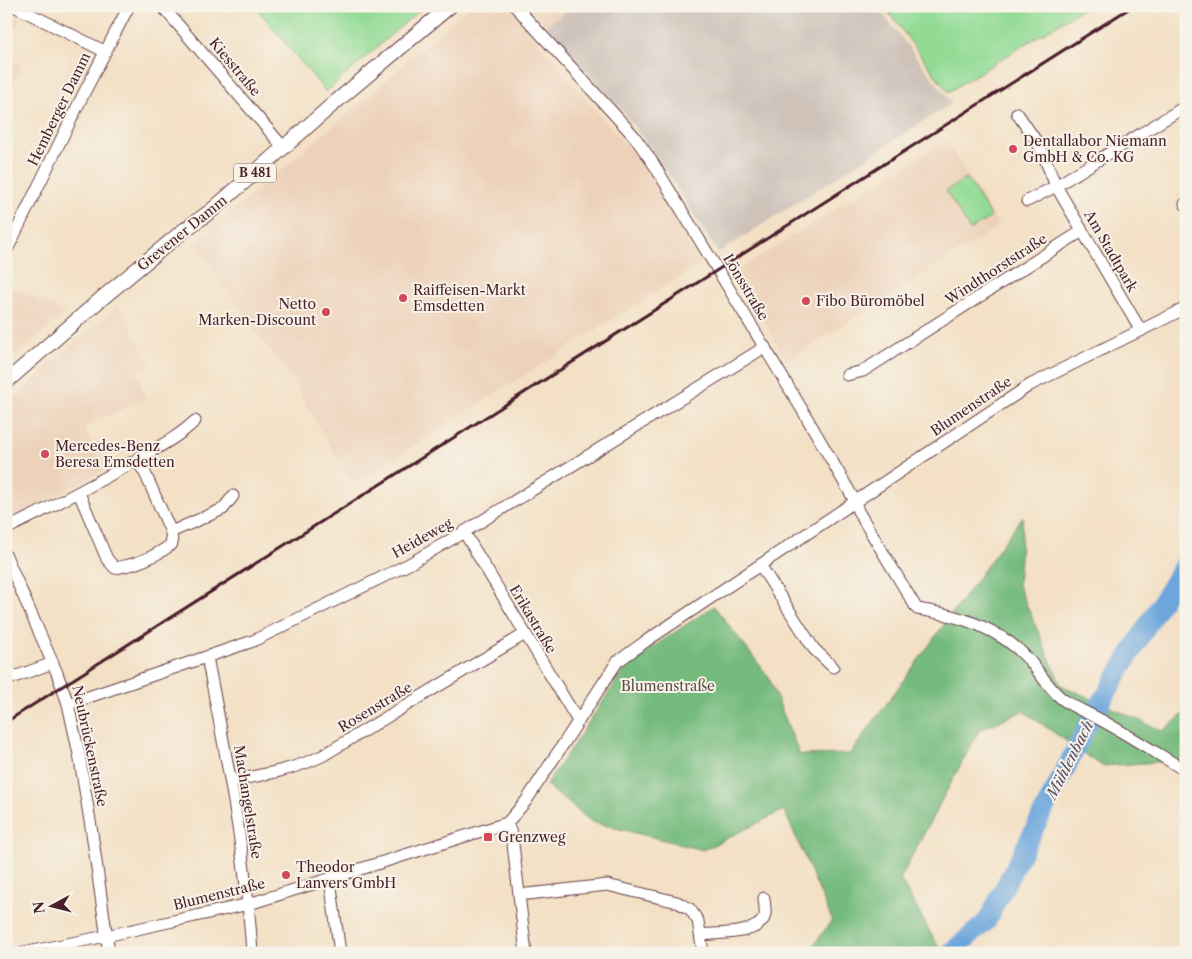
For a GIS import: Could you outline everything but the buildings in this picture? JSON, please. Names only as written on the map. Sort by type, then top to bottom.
[{"type":"main road","name":"Grevener Damm","points":[[6,382],[101,299],[183,231],[211,211],[332,105],[450,6]]},
{"type":"street","points":[[14,6],[104,51]]},
{"type":"street","name":"Hemberger Damm","points":[[6,252],[104,51],[129,6]]},
{"type":"street","name":"Kiesstraße","points":[[162,6],[284,148]]},
{"type":"street","name":"Lönsstraße","points":[[515,6],[634,136],[653,164],[765,347],[855,501],[858,511],[917,609],[966,619],[1007,640],[1029,661],[1062,699],[1100,719],[1186,771]]},
{"type":"street","points":[[1027,201],[1056,186],[1186,106]]},
{"type":"street","name":"Am Stadtpark","points":[[1018,113],[1040,147],[1056,186],[1141,331]]},
{"type":"street","name":"Windthorststraße","points":[[848,375],[863,371],[1082,231]]},
{"type":"street","name":"Blumenstraße","points":[[23,953],[249,904],[507,823],[526,801],[617,662],[1030,385],[1186,308]]},
{"type":"street","name":"Heideweg","points":[[68,704],[254,641],[409,564],[765,347]]},
{"type":"street","points":[[6,529],[79,493],[182,433],[195,421]]},
{"type":"street","points":[[79,493],[107,559],[115,568],[126,566],[162,552],[172,544],[171,532],[145,473],[136,460]]},
{"type":"street","points":[[171,532],[223,509],[233,496]]},
{"type":"street","name":"Erikastraße","points":[[464,532],[578,721]]},
{"type":"street","name":"Neubrückenstraße","points":[[6,556],[53,663],[68,704],[91,825],[108,953]]},
{"type":"street","points":[[760,565],[814,649],[833,667]]},
{"type":"street","name":"Rosenstraße","points":[[231,781],[284,770],[322,756],[525,634]]},
{"type":"street","name":"Machangelstraße","points":[[207,657],[231,781],[249,904],[252,953]]},
{"type":"street","points":[[6,680],[53,663]]},
{"type":"street","points":[[507,823],[512,836],[526,953]]},
{"type":"street","points":[[330,880],[340,953]]},
{"type":"street","points":[[519,895],[607,885],[676,902],[690,909],[698,920],[704,953]]},
{"type":"street","points":[[701,935],[751,930],[764,918],[764,898]]},
{"type":"shaded area","points":[[470,6],[508,6],[644,166],[700,264],[353,484],[283,365],[259,337],[194,244],[372,93]]},
{"type":"shaded area","points":[[528,6],[573,6],[546,26]]},
{"type":"shaded area","points":[[573,6],[877,6],[952,103],[718,253],[659,160],[626,115],[546,26]]},
{"type":"shaded area","points":[[6,11],[21,18],[6,45]]},
{"type":"shaded area","points":[[6,58],[21,66],[6,96]]},
{"type":"shaded area","points":[[946,140],[999,226],[787,361],[734,273]]},
{"type":"shaded area","points":[[6,284],[66,313],[6,362]]},
{"type":"shaded area","points":[[119,305],[151,365],[137,374],[146,399],[84,426],[103,471],[6,522],[6,406],[74,343]]},
{"type":"green space","points":[[255,6],[424,6],[326,92]]},
{"type":"green space","points":[[884,6],[1087,6],[948,92]]},
{"type":"green space","points":[[967,178],[991,217],[970,230],[946,191]]},
{"type":"green space","points":[[1023,516],[1018,585],[1061,685],[1163,731],[1186,712],[1186,760],[1102,766],[1023,711],[979,730],[900,879],[942,953],[808,953],[832,920],[784,810],[703,850],[592,822],[546,785],[629,663],[714,606],[768,676],[800,755],[850,754]]},
{"type":"waterway","name":"Mühlenbach","points":[[950,953],[987,921],[1090,721],[1186,561]]},
{"type":"railway","points":[[6,722],[1133,6]]},
{"type":"place","name":"Dentallabor Niemann GmbH & Co. KG","points":[[1013,149]]},
{"type":"place","name":"Raiffeisen-Markt Emsdetten","points":[[403,298]]},
{"type":"place","name":"Fibo Büromöbel","points":[[806,301]]},
{"type":"place","name":"Netto Marken-Discount","points":[[326,312]]},
{"type":"place","name":"Mercedes-Benz Beresa Emsdetten","points":[[45,454]]},
{"type":"place","name":"Grenzweg","points":[[488,837]]},
{"type":"place","name":"Theodor Lanvers GmbH","points":[[286,875]]}]
